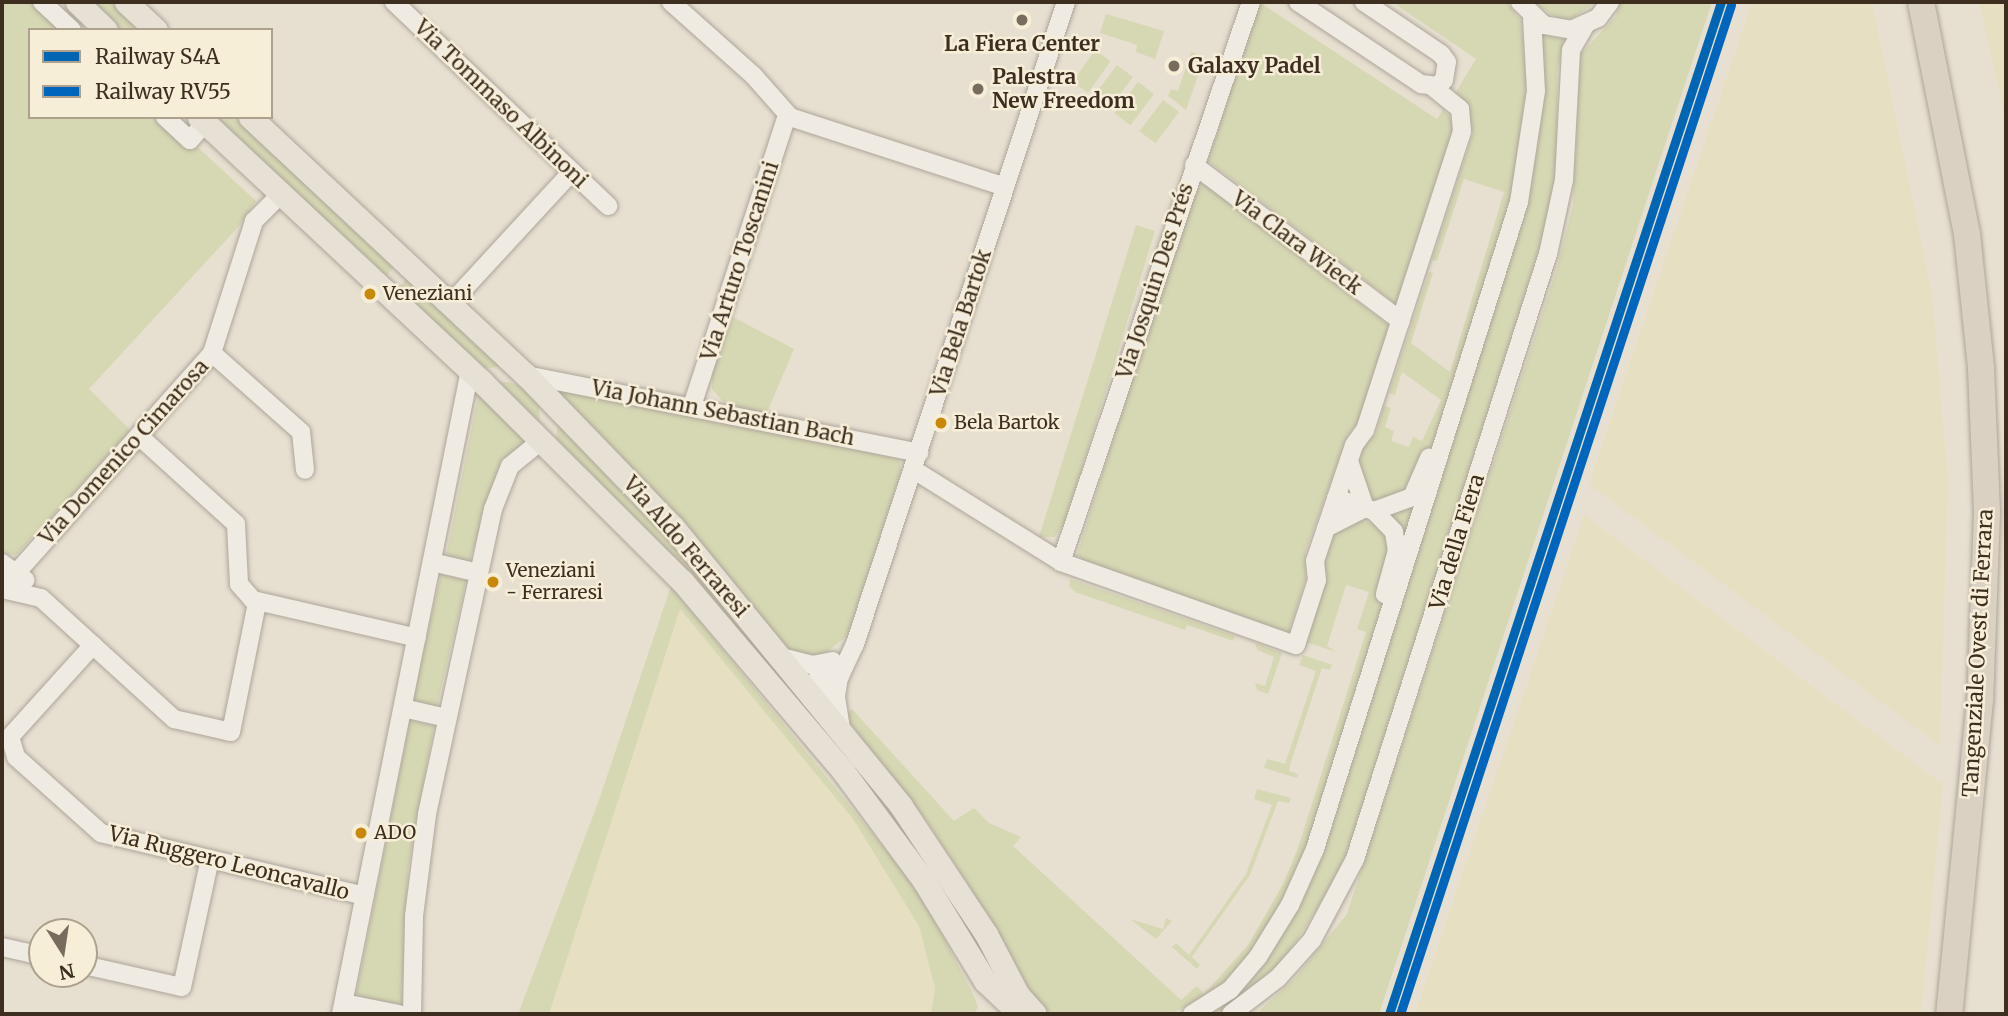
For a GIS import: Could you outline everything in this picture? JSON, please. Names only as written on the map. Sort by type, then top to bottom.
[{"type":"highway","name":"Tangenziale Ovest di Ferrara","points":[[1922,9],[1967,234],[1981,368],[1988,525],[1980,700],[1950,1014]]},
{"type":"main road","points":[[77,2],[104,28]]},
{"type":"main road","points":[[126,2],[154,28]]},
{"type":"main road","name":"Via Aldo Ferraresi","points":[[252,119],[526,375],[673,527],[841,729],[928,845],[986,934],[1018,995],[1035,1014]]},
{"type":"main road","name":"Via Aldo Ferraresi","points":[[202,120],[476,376],[682,581],[796,712],[924,881],[985,981],[1020,1014]]},
{"type":"main road","points":[[383,290],[409,265]]},
{"type":"main road","points":[[476,376],[505,373],[526,375]]},
{"type":"main road","points":[[540,438],[552,402]]},
{"type":"main road","points":[[796,712],[814,696]]},
{"type":"street","points":[[42,2],[70,28]]},
{"type":"street","name":"Via Tommaso Albinoni","points":[[394,2],[608,206]]},
{"type":"street","points":[[671,2],[753,75],[788,115],[1005,187]]},
{"type":"street","name":"Via Bela Bartok","points":[[814,696],[815,682],[834,670],[855,644],[1066,2]]},
{"type":"street","name":"Via Josquin Des Prés","points":[[1061,562],[1251,2]]},
{"type":"street","points":[[1298,2],[1421,84],[1433,87],[1460,109],[1462,131],[1365,430],[1349,461],[1326,528]]},
{"type":"street","points":[[1364,2],[1441,54],[1448,72],[1433,87]]},
{"type":"street","points":[[1520,2],[1532,18],[1557,29],[1585,26]]},
{"type":"street","name":"Via della Fiera","points":[[1231,1014],[1278,978],[1312,940],[1354,859],[1548,254],[1564,180],[1571,50],[1585,26],[1610,2]]},
{"type":"street","name":"Via della Fiera","points":[[1192,1014],[1219,998],[1248,970],[1295,895],[1315,849],[1455,414],[1522,190],[1536,92],[1532,18]]},
{"type":"street","name":"Via Arturo Toscanini","points":[[692,406],[788,115]]},
{"type":"street","points":[[167,119],[190,141],[202,120]]},
{"type":"street","name":"Via Clara Wieck","points":[[1194,165],[1401,321]]},
{"type":"street","points":[[450,304],[572,172]]},
{"type":"street","name":"Via Domenico Cimarosa","points":[[2,589],[9,567],[139,436],[212,354],[254,221],[281,194]]},
{"type":"street","points":[[212,354],[301,432],[305,470]]},
{"type":"street","name":"Via Johann Sebastian Bach","points":[[526,375],[692,406],[916,461],[1061,562],[1296,645],[1317,580],[1315,561],[1326,528]]},
{"type":"street","points":[[399,1014],[342,1009],[464,399],[476,376]]},
{"type":"street","name":"Via della Fiera","points":[[1326,528],[1370,509],[1412,497],[1435,441],[1455,414]]},
{"type":"street","points":[[139,436],[236,524],[239,584],[257,603],[417,638]]},
{"type":"street","points":[[412,1014],[414,916],[427,814],[492,509],[510,467],[540,438]]},
{"type":"street","points":[[510,467],[543,460],[566,464]]},
{"type":"street","name":"Via della Fiera","points":[[1349,461],[1370,509],[1389,525],[1397,543],[1383,602],[1384,635]]},
{"type":"street","points":[[1336,498],[1370,509]]},
{"type":"street","points":[[432,562],[479,573]]},
{"type":"street","points":[[9,567],[174,719],[231,732],[257,603]]},
{"type":"street","points":[[2,589],[33,594],[52,607]]},
{"type":"street","name":"Via Ruggero Leoncavallo","points":[[93,645],[14,731],[9,743],[12,751],[101,833],[365,896]]},
{"type":"street","points":[[781,657],[834,670]]},
{"type":"street","name":"Via Bela Bartok","points":[[834,670],[841,729]]},
{"type":"street","points":[[403,708],[447,718]]},
{"type":"street","points":[[98,968],[182,987],[210,859]]},
{"type":"street","points":[[2,947],[28,953]]},
{"type":"shaded area","points":[[1752,2],[1872,2],[1932,294],[1948,481],[1940,746],[1589,484]]},
{"type":"shaded area","points":[[1979,2],[2006,2],[2006,122]]},
{"type":"shaded area","points":[[1584,515],[1943,785],[1921,1014],[1415,1014]]},
{"type":"shaded area","points":[[679,608],[853,819],[919,926],[935,988],[931,1014],[549,1014]]},
{"type":"green space","points":[[2,2],[42,2],[69,28],[28,28],[28,119],[167,119],[256,201],[239,226],[89,389],[131,431],[16,555],[2,553]]},
{"type":"green space","points":[[86,2],[118,2],[146,28],[115,28]]},
{"type":"green space","points":[[1259,2],[1437,119],[1443,110],[1450,117],[1454,133],[1396,304],[1208,161]]},
{"type":"green space","points":[[1392,2],[1507,2],[1521,21],[1527,82],[1513,189],[1446,414],[1412,489],[1383,503],[1371,499],[1357,469],[1363,446],[1376,434],[1384,406],[1391,408],[1385,427],[1394,431],[1391,441],[1409,447],[1413,437],[1422,441],[1441,400],[1402,372],[1395,395],[1389,393],[1429,272],[1433,273],[1411,343],[1450,372],[1504,192],[1464,179],[1437,261],[1432,260],[1473,133],[1467,108],[1454,95],[1476,59]]},
{"type":"green space","points":[[1533,2],[1596,2],[1573,18],[1559,19]]},
{"type":"green space","points":[[1620,2],[1712,2],[1379,1014],[1256,1014],[1294,979],[1347,914],[1557,268],[1573,205],[1580,55],[1616,16]]},
{"type":"green space","points":[[1106,14],[1164,31],[1155,59],[1136,52],[1137,45],[1100,33]]},
{"type":"green space","points":[[1542,35],[1564,39],[1557,74],[1557,165],[1548,222],[1351,842],[1339,874],[1285,959],[1226,1010],[1207,1014],[1261,966],[1294,917],[1323,853],[1522,216],[1543,97]]},
{"type":"green space","points":[[1095,50],[1111,61],[1088,93],[1073,82]]},
{"type":"green space","points":[[1191,52],[1205,56],[1186,110],[1168,96],[1171,89],[1178,91]]},
{"type":"green space","points":[[1117,65],[1133,77],[1108,110],[1092,98]]},
{"type":"green space","points":[[1138,82],[1154,94],[1131,125],[1115,113]]},
{"type":"green space","points":[[1163,100],[1179,112],[1156,143],[1140,131]]},
{"type":"green space","points":[[212,119],[246,119],[398,262],[384,279]]},
{"type":"green space","points":[[1205,182],[1389,326],[1359,421],[1348,435],[1305,553],[1306,578],[1288,634],[1083,561],[1077,555],[1188,201]]},
{"type":"green space","points":[[1136,225],[1155,231],[1066,520],[1055,537],[1039,537]]},
{"type":"green space","points":[[411,274],[506,366],[480,369],[396,290]]},
{"type":"green space","points":[[733,317],[794,349],[766,415],[727,406],[712,389],[712,372]]},
{"type":"green space","points":[[508,382],[524,387],[539,403],[540,425],[497,383]]},
{"type":"green space","points":[[561,389],[900,459],[901,472],[848,635],[823,655],[806,657],[790,651],[564,402],[558,395]]},
{"type":"green space","points":[[479,392],[531,440],[499,466],[469,563],[446,557]]},
{"type":"green space","points":[[559,418],[593,452],[795,681],[781,688],[561,445],[556,439]]},
{"type":"green space","points":[[1418,499],[1404,545],[1381,514],[1408,508]]},
{"type":"green space","points":[[1357,519],[1378,525],[1387,532],[1393,553],[1376,634],[1306,853],[1264,935],[1219,989],[1171,1014],[1045,1014],[1026,993],[966,881],[926,820],[844,716],[852,709],[954,821],[974,808],[989,823],[1021,837],[1013,846],[1181,1000],[1197,986],[1204,994],[1248,945],[1283,884],[1298,848],[1366,632],[1357,629],[1369,592],[1346,585],[1327,646],[1337,652],[1305,642],[1325,580],[1324,557],[1334,531]]},
{"type":"green space","points":[[441,574],[466,580],[437,707],[412,702]]},
{"type":"green space","points":[[1070,579],[1235,636],[1233,641],[1187,625],[1185,630],[1075,592],[1069,586]]},
{"type":"green space","points":[[671,586],[920,892],[974,996],[978,1007],[974,1014],[931,1014],[935,988],[919,926],[853,819],[680,609],[549,1014],[518,1014],[599,800]]},
{"type":"green space","points":[[1255,643],[1282,653],[1268,694],[1257,690],[1255,683],[1265,686],[1274,657],[1257,650]]},
{"type":"green space","points":[[1303,655],[1332,665],[1330,670],[1322,668],[1290,765],[1289,771],[1298,774],[1297,778],[1264,768],[1267,759],[1285,764],[1316,671],[1299,665]]},
{"type":"green space","points":[[410,720],[434,726],[408,868],[402,1009],[355,1000]]},
{"type":"green space","points":[[1257,789],[1291,798],[1289,803],[1278,801],[1250,875],[1192,957],[1200,965],[1197,969],[1172,947],[1176,943],[1189,955],[1246,874],[1272,805],[1254,799]]},
{"type":"green space","points":[[1166,918],[1172,921],[1156,939],[1130,919],[1163,929]]},
{"type":"rail line","name":"S4A","points":[[1389,1014],[1721,2]]},
{"type":"rail line","name":"RV55","points":[[1400,1014],[1731,5]]},
{"type":"place","name":"La Fiera Center","points":[[1022,20]]},
{"type":"place","name":"Galaxy Padel","points":[[1174,66]]},
{"type":"place","name":"Palestra New Freedom","points":[[978,89]]},
{"type":"place","name":"Veneziani","points":[[370,294]]},
{"type":"place","name":"Bela Bartok","points":[[941,423]]},
{"type":"place","name":"Veneziani - Ferraresi","points":[[493,582]]},
{"type":"place","name":"ADO","points":[[361,833]]}]
